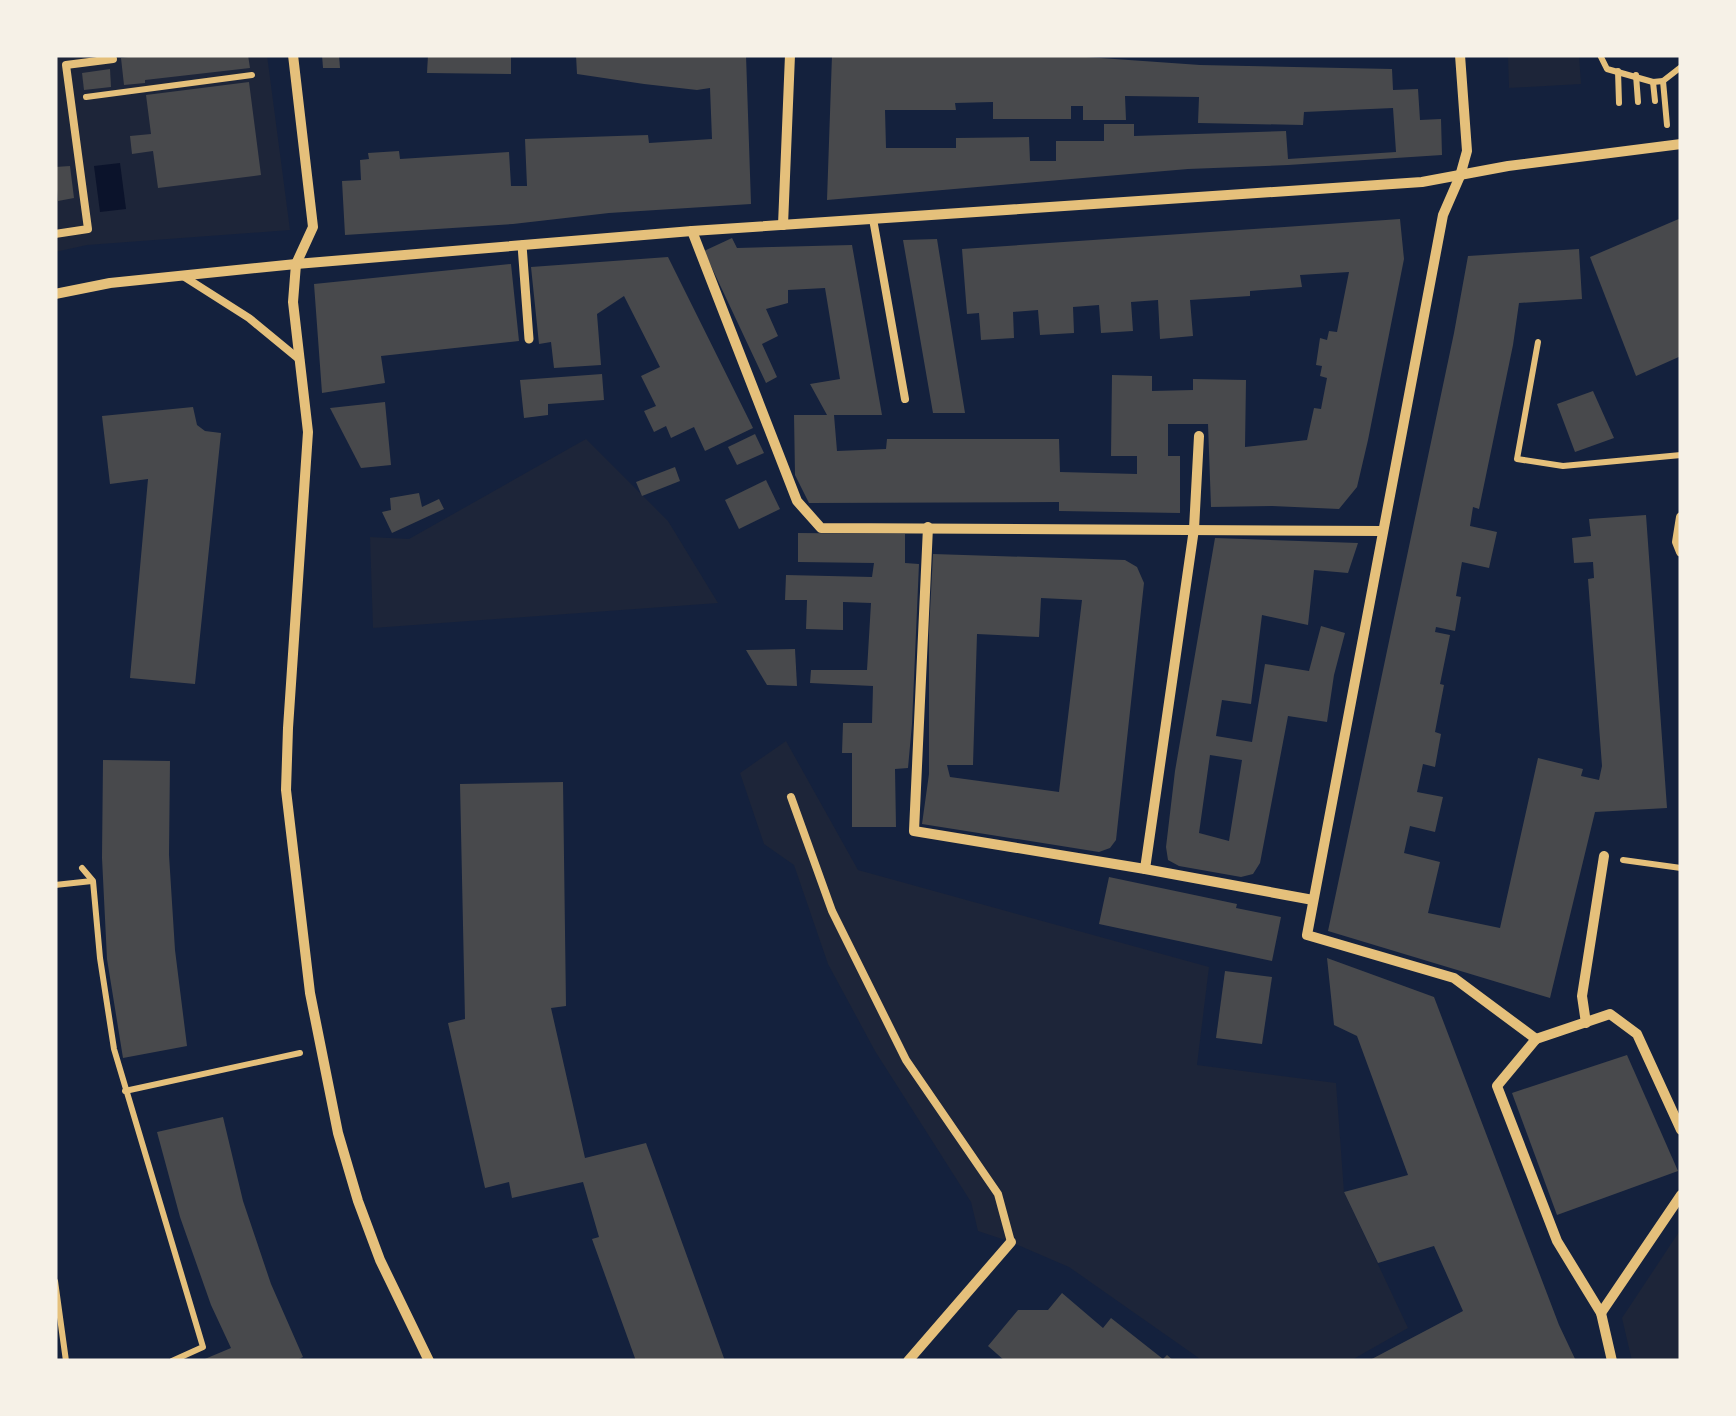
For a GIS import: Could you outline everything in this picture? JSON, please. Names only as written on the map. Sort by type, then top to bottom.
[{"type":"street","points":[[293,55],[313,227],[296,264],[293,302],[308,432],[286,790],[310,993],[338,1133],[380,1260],[429,1361]]},
{"type":"street","points":[[783,225],[790,55]]},
{"type":"street","points":[[1460,55],[1467,150],[1443,215],[1307,935],[1454,978],[1536,1039]]},
{"type":"street","points":[[55,294],[110,283],[296,264],[692,230],[1403,183],[1675,144]]},
{"type":"street","points":[[692,230],[798,501],[821,528],[1382,530]]},
{"type":"street","points":[[522,245],[529,339]]},
{"type":"street","points":[[1146,869],[1194,529],[1199,436]]},
{"type":"street","points":[[1681,517],[1677,542],[1681,552]]},
{"type":"street","points":[[928,527],[914,831],[1313,900]]},
{"type":"street","points":[[1586,1022],[1582,996],[1604,856]]},
{"type":"street","points":[[1612,1361],[1601,1313],[1557,1241],[1497,1086],[1536,1039],[1610,1014],[1636,1034],[1681,1130]]},
{"type":"street","points":[[1601,1313],[1681,1195]]},
{"type":"street","points":[[908,1361],[1011,1242]]},
{"type":"lane","points":[[55,234],[88,229],[66,65],[113,59]]},
{"type":"lane","points":[[873,219],[905,399]]},
{"type":"lane","points":[[182,276],[249,318],[300,360]]},
{"type":"lane","points":[[791,797],[832,911],[906,1060],[998,1194],[1011,1242]]},
{"type":"path","points":[[1600,55],[1606,69],[1653,82],[1663,81],[1681,67]]},
{"type":"path","points":[[1618,72],[1619,103]]},
{"type":"path","points":[[70,98],[252,75]]},
{"type":"path","points":[[1636,76],[1638,102]]},
{"type":"path","points":[[1663,81],[1675,144]]},
{"type":"path","points":[[1653,82],[1655,101]]},
{"type":"path","points":[[1538,342],[1517,458],[1563,466],[1681,455]]},
{"type":"path","points":[[1622,860],[1681,868]]},
{"type":"path","points":[[82,868],[93,880],[114,1049],[204,1346],[172,1361]]},
{"type":"path","points":[[55,885],[93,880]]},
{"type":"path","points":[[125,1091],[320,1048]]},
{"type":"path","points":[[55,1281],[66,1361]]},
{"type":"shaded area","points":[[55,55],[267,55],[290,230],[87,245],[55,252]]},
{"type":"shaded area","points":[[1508,55],[1579,55],[1581,84],[1509,88]]},
{"type":"shaded area","points":[[120,163],[126,209],[100,212],[94,166]]},
{"type":"shaded area","points":[[586,439],[668,521],[718,603],[373,628],[370,537],[409,539]]},
{"type":"shaded area","points":[[786,741],[858,870],[1209,967],[1197,1065],[1336,1083],[1344,1192],[1408,1328],[1350,1361],[1203,1361],[1069,1267],[978,1231],[971,1202],[875,1051],[828,964],[794,865],[764,844],[740,773]]},
{"type":"shaded area","points":[[1681,1229],[1681,1361],[1632,1361],[1622,1318]]},
{"type":"building","points":[[248,55],[250,68],[124,85],[121,58]]},
{"type":"building","points":[[322,55],[339,55],[340,68],[323,68]]},
{"type":"building","points":[[428,55],[511,55],[511,74],[427,73]]},
{"type":"building","points":[[576,55],[746,55],[751,204],[345,235],[342,181],[361,180],[360,160],[369,159],[368,153],[399,151],[400,159],[509,152],[511,186],[527,186],[525,139],[648,135],[649,143],[712,139],[710,88],[697,90],[577,74]]},
{"type":"building","points":[[832,55],[1058,55],[1200,65],[1392,69],[1393,90],[1418,89],[1420,120],[1441,119],[1442,155],[1188,169],[827,200]],"holes":[[[1125,96],[1199,97],[1198,123],[1303,125],[1304,112],[1393,108],[1396,152],[1288,159],[1286,131],[1134,136],[1134,124],[1104,124],[1104,141],[1056,141],[1056,161],[1030,161],[1029,137],[956,138],[956,148],[886,148],[885,110],[956,110],[955,103],[993,102],[993,119],[1071,119],[1071,106],[1083,106],[1083,120],[1126,120]]]},
{"type":"building","points":[[110,69],[111,87],[84,90],[82,73]]},
{"type":"building","points":[[249,82],[261,175],[158,188],[153,151],[132,154],[130,136],[151,134],[146,95]]},
{"type":"building","points":[[70,166],[74,198],[58,201],[55,167]]},
{"type":"building","points":[[1681,218],[1681,356],[1636,376],[1590,257]]},
{"type":"building","points":[[1400,219],[1404,259],[1368,440],[1357,487],[1339,509],[1211,507],[1208,424],[1168,424],[1168,456],[1180,456],[1180,513],[1059,511],[1059,502],[809,503],[795,475],[794,415],[827,415],[810,384],[840,379],[825,288],[788,290],[788,303],[766,309],[778,336],[762,344],[777,377],[766,383],[704,251],[732,238],[737,248],[852,245],[882,415],[834,415],[837,451],[886,449],[887,439],[1059,439],[1060,472],[1137,474],[1137,456],[1111,456],[1112,375],[1152,376],[1152,391],[1193,390],[1193,379],[1246,380],[1245,447],[1307,440],[1314,408],[1321,409],[1327,378],[1320,376],[1322,366],[1316,365],[1320,338],[1327,340],[1329,331],[1337,332],[1349,272],[1300,275],[1302,287],[1190,300],[1193,336],[1160,339],[1158,300],[1131,302],[1133,331],[1101,333],[1099,305],[1073,307],[1074,333],[1040,335],[1038,310],[1013,312],[1014,338],[981,340],[979,313],[967,314],[962,249]]},
{"type":"building","points":[[937,239],[965,413],[933,413],[903,240]]},
{"type":"building","points":[[1579,249],[1582,299],[1519,303],[1479,509],[1473,507],[1470,526],[1497,532],[1489,568],[1462,562],[1455,631],[1436,627],[1435,632],[1450,635],[1435,732],[1441,734],[1435,767],[1423,764],[1417,792],[1443,797],[1435,832],[1410,826],[1404,853],[1440,862],[1428,913],[1500,928],[1538,758],[1583,769],[1581,776],[1599,780],[1602,766],[1588,579],[1594,578],[1593,562],[1574,563],[1572,538],[1591,536],[1589,519],[1646,515],[1667,808],[1595,812],[1550,998],[1328,931],[1468,256]]},
{"type":"building","points":[[668,257],[753,428],[705,451],[694,427],[671,438],[666,426],[654,432],[644,411],[656,406],[641,376],[660,367],[624,296],[597,314],[601,365],[554,368],[551,342],[539,344],[531,267]]},
{"type":"building","points":[[511,264],[519,341],[381,356],[385,383],[322,393],[314,284]]},
{"type":"building","points":[[602,374],[604,400],[548,404],[548,415],[524,418],[520,380]]},
{"type":"building","points":[[1593,391],[1614,438],[1575,452],[1557,404]]},
{"type":"building","points":[[385,402],[391,465],[361,468],[330,408]]},
{"type":"building","points":[[193,407],[197,425],[205,431],[221,433],[195,684],[130,678],[148,479],[110,484],[102,416]]},
{"type":"building","points":[[755,434],[764,453],[737,465],[728,447]]},
{"type":"building","points":[[675,467],[680,481],[642,496],[636,482]]},
{"type":"building","points":[[766,480],[780,509],[739,529],[725,500]]},
{"type":"building","points":[[419,493],[422,507],[439,499],[444,509],[392,533],[382,512],[391,510],[390,498]]},
{"type":"building","points":[[798,533],[905,534],[905,563],[919,564],[912,724],[908,768],[895,769],[896,827],[852,827],[852,753],[842,753],[843,723],[872,723],[873,686],[810,683],[811,670],[867,670],[871,603],[843,602],[843,630],[806,629],[807,600],[785,600],[786,575],[872,577],[874,563],[798,562]]},
{"type":"building","points":[[1215,538],[1358,543],[1348,573],[1314,570],[1308,625],[1262,615],[1251,704],[1222,700],[1216,736],[1252,742],[1265,664],[1309,671],[1321,626],[1345,633],[1327,722],[1288,716],[1260,863],[1253,874],[1241,877],[1179,866],[1168,860],[1166,847],[1175,771]],"holes":[[[1210,755],[1242,760],[1229,841],[1199,833]]]},
{"type":"building","points":[[933,554],[1125,560],[1137,567],[1144,583],[1116,840],[1110,848],[1099,852],[922,824],[929,774]],"holes":[[[1041,598],[1082,600],[1059,792],[950,777],[947,765],[973,765],[977,634],[1039,637]]]},
{"type":"building","points":[[795,649],[797,686],[767,685],[746,650]]},
{"type":"building","points":[[103,760],[170,761],[169,855],[187,1046],[123,1058],[107,959]]},
{"type":"building","points":[[563,782],[566,1006],[551,1008],[585,1158],[646,1143],[725,1361],[636,1361],[592,1239],[599,1237],[583,1182],[512,1198],[509,1182],[485,1188],[448,1023],[465,1019],[460,784]]},
{"type":"building","points":[[1109,877],[1281,917],[1272,961],[1099,924]]},
{"type":"building","points":[[1327,958],[1434,997],[1576,1361],[1368,1361],[1463,1311],[1434,1246],[1378,1263],[1344,1192],[1408,1175],[1357,1036],[1334,1025]]},
{"type":"building","points":[[1225,971],[1272,977],[1262,1044],[1216,1038]]},
{"type":"building","points":[[1627,1055],[1678,1171],[1557,1215],[1512,1093]]},
{"type":"building","points":[[223,1117],[243,1201],[271,1284],[303,1357],[295,1361],[200,1361],[231,1348],[211,1305],[180,1217],[157,1132]]},
{"type":"building","points":[[1062,1293],[1103,1328],[1111,1318],[1163,1359],[1167,1355],[1174,1361],[1005,1361],[988,1346],[1018,1310],[1048,1310]]}]
